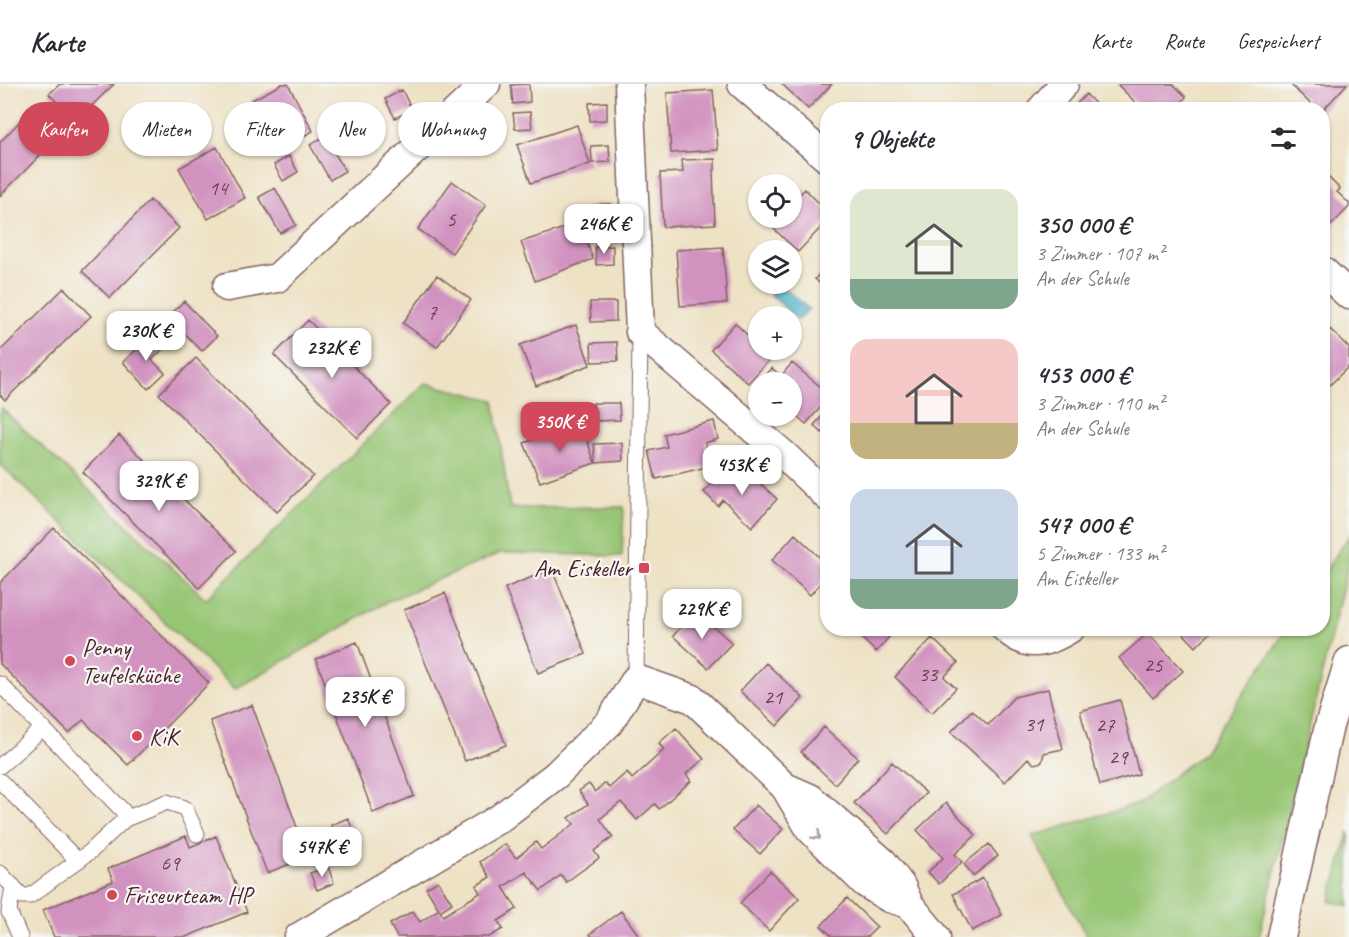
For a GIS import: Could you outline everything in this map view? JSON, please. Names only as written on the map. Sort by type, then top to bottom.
[{"type":"street","points":[[227,287],[277,278],[486,84]]},
{"type":"street","points":[[629,84],[640,332],[784,455],[820,489]]},
{"type":"street","points":[[742,84],[820,152]]},
{"type":"street","points":[[1048,102],[1064,84]]},
{"type":"street","points":[[1330,277],[1349,295]]},
{"type":"street","points":[[784,455],[820,466]]},
{"type":"street","points":[[1016,636],[1035,644],[1053,640],[1059,636]]},
{"type":"street","points":[[1281,937],[1339,719],[1349,661]]},
{"type":"street","points":[[300,937],[500,818],[556,775],[609,723],[636,679],[693,699],[785,788],[810,798],[883,862],[901,886],[909,904],[936,937]]},
{"type":"lane","points":[[636,679],[640,332]]},
{"type":"lane","points":[[0,684],[123,811],[125,819]]},
{"type":"lane","points":[[0,766],[43,728]]},
{"type":"lane","points":[[0,781],[78,861]]},
{"type":"lane","points":[[0,873],[22,896],[30,896],[78,861],[125,819],[167,802],[185,808],[197,834]]},
{"type":"lane","points":[[12,886],[9,912],[20,937]]},
{"type":"green space","points":[[425,383],[494,400],[510,508],[624,507],[622,556],[501,553],[388,601],[235,689],[0,464],[0,407],[206,599]]},
{"type":"green space","points":[[1349,536],[1349,561],[1259,937],[1087,937],[1032,836],[1138,804],[1203,753],[1282,636],[1330,636],[1330,564]]},
{"type":"green space","points":[[1349,832],[1349,906],[1330,901]]},
{"type":"water","points":[[770,294],[792,294],[809,309],[802,316],[802,306],[783,306]]},
{"type":"building","points":[[60,84],[114,84],[96,102],[57,102],[49,94]]},
{"type":"building","points":[[282,84],[288,84],[298,102],[251,102]]},
{"type":"building","points":[[529,84],[530,102],[513,104],[511,85]]},
{"type":"building","points":[[782,84],[832,84],[808,109]]},
{"type":"building","points":[[1117,84],[1173,84],[1186,97],[1181,102],[1135,102]]},
{"type":"building","points":[[1294,84],[1347,84],[1330,102],[1309,102],[1292,86]]},
{"type":"building","points":[[402,90],[408,102],[398,102],[398,117],[395,118],[385,99]]},
{"type":"building","points":[[713,90],[718,150],[671,153],[667,93]]},
{"type":"building","points":[[1086,94],[1094,102],[1078,102]]},
{"type":"building","points":[[607,102],[607,120],[590,121],[589,103]]},
{"type":"building","points":[[530,112],[532,128],[515,129],[513,113]]},
{"type":"building","points":[[305,116],[313,131],[305,135]]},
{"type":"building","points":[[18,123],[18,156],[39,156],[0,196],[0,142]]},
{"type":"building","points":[[577,125],[590,164],[531,183],[517,145]]},
{"type":"building","points":[[317,141],[317,156],[336,156],[345,171],[330,180],[310,145]]},
{"type":"building","points":[[609,145],[610,162],[592,163],[591,146]]},
{"type":"building","points":[[217,147],[245,198],[208,219],[179,168],[201,156],[212,156],[212,150]]},
{"type":"building","points":[[289,156],[298,172],[283,181],[274,165]]},
{"type":"building","points":[[715,159],[715,170],[713,171],[715,224],[663,227],[660,173],[683,172],[682,160]]},
{"type":"building","points":[[1330,179],[1340,189],[1337,192],[1349,203],[1349,207],[1330,227]]},
{"type":"building","points":[[452,181],[486,205],[452,253],[418,229]]},
{"type":"building","points":[[275,188],[296,225],[280,233],[259,197]]},
{"type":"building","points":[[805,189],[820,204],[820,229],[802,248],[802,240],[786,240],[773,228],[802,228],[802,192]]},
{"type":"building","points":[[150,200],[179,228],[110,298],[82,271]]},
{"type":"building","points":[[610,204],[612,222],[594,223],[594,205]]},
{"type":"building","points":[[580,223],[593,259],[535,281],[521,242]]},
{"type":"building","points":[[613,246],[613,264],[596,265],[595,247]]},
{"type":"building","points":[[723,247],[727,303],[680,306],[676,250]]},
{"type":"building","points":[[820,274],[820,284],[815,279]]},
{"type":"building","points":[[437,275],[471,300],[437,347],[403,323]]},
{"type":"building","points":[[64,288],[91,316],[5,400],[0,395],[0,351]]},
{"type":"building","points":[[184,301],[217,336],[202,351],[168,317]]},
{"type":"building","points":[[590,302],[616,302],[616,321],[591,322]]},
{"type":"building","points":[[308,320],[391,404],[357,438],[274,355]]},
{"type":"building","points":[[735,323],[748,336],[748,360],[769,360],[758,372],[748,372],[748,383],[711,350]]},
{"type":"building","points":[[576,325],[590,365],[536,386],[520,345]]},
{"type":"building","points":[[1330,329],[1349,348],[1349,366],[1330,385]]},
{"type":"building","points":[[153,334],[165,347],[152,360],[165,373],[148,389],[123,362]]},
{"type":"building","points":[[617,342],[618,361],[592,362],[591,343]]},
{"type":"building","points":[[196,358],[313,476],[277,512],[159,394]]},
{"type":"building","points":[[792,363],[820,386],[820,408],[806,424],[802,421],[802,372],[784,372]]},
{"type":"building","points":[[593,403],[619,403],[620,420],[594,421]]},
{"type":"building","points":[[820,419],[820,431],[814,425]]},
{"type":"building","points":[[714,421],[718,439],[705,443],[711,466],[656,479],[649,451],[667,447],[664,434]]},
{"type":"building","points":[[581,423],[595,463],[540,482],[524,443]]},
{"type":"building","points":[[119,435],[236,551],[199,588],[83,472]]},
{"type":"building","points":[[622,443],[623,461],[596,463],[594,444]]},
{"type":"building","points":[[725,469],[740,481],[748,472],[777,499],[752,527],[723,500],[718,506],[704,492]]},
{"type":"building","points":[[54,528],[209,683],[128,765],[83,720],[69,733],[0,664],[0,583]]},
{"type":"building","points":[[795,534],[820,557],[820,584],[810,595],[772,560]]},
{"type":"building","points":[[552,569],[586,654],[538,673],[505,588]]},
{"type":"building","points":[[445,593],[506,745],[465,761],[404,610]]},
{"type":"building","points":[[696,611],[732,643],[708,668],[673,636]]},
{"type":"building","points":[[859,636],[890,636],[876,652]]},
{"type":"building","points":[[1145,636],[1151,636],[1183,671],[1153,698],[1119,658]]},
{"type":"building","points":[[1186,636],[1206,636],[1196,647]]},
{"type":"building","points":[[932,638],[958,663],[944,677],[956,688],[932,713],[895,677]]},
{"type":"building","points":[[357,642],[414,796],[373,813],[316,659]]},
{"type":"building","points":[[766,663],[803,698],[777,726],[740,691]]},
{"type":"building","points":[[1048,689],[1063,749],[1044,753],[1042,762],[1034,764],[1028,758],[1005,782],[951,732],[972,710],[988,725],[1014,697]]},
{"type":"building","points":[[1120,700],[1139,774],[1100,785],[1080,711]]},
{"type":"building","points":[[252,705],[308,857],[267,873],[210,721]]},
{"type":"building","points":[[824,727],[858,758],[835,784],[801,752]]},
{"type":"building","points":[[676,728],[704,759],[686,774],[691,781],[659,809],[655,804],[637,820],[621,802],[600,819],[613,837],[594,851],[599,858],[566,882],[561,875],[541,891],[526,872],[503,887],[517,909],[498,921],[503,929],[489,937],[397,937],[390,924],[413,911],[420,922],[439,909],[443,916],[480,893],[476,886],[490,877],[480,862],[505,844],[516,858],[536,842],[541,849],[574,824],[569,818],[588,804],[579,791],[589,784],[595,792],[605,783],[609,788],[627,772],[632,779],[664,750],[659,743]]},
{"type":"building","points":[[892,762],[926,793],[888,834],[854,803]]},
{"type":"building","points":[[946,803],[976,835],[955,854],[962,862],[939,884],[928,872],[943,858],[917,830]]},
{"type":"building","points":[[756,805],[783,829],[760,854],[733,830]]},
{"type":"building","points":[[348,818],[356,837],[338,844],[331,825]]},
{"type":"building","points":[[186,836],[190,847],[216,836],[247,912],[186,937],[54,937],[43,910],[113,881],[108,869]]},
{"type":"building","points":[[989,844],[998,856],[973,876],[964,864]]},
{"type":"building","points":[[328,867],[334,883],[317,890],[310,873]]},
{"type":"building","points":[[770,871],[799,898],[769,931],[740,903]]},
{"type":"building","points":[[983,878],[1002,915],[972,931],[953,894]]},
{"type":"building","points":[[438,881],[452,903],[440,911],[426,888]]},
{"type":"building","points":[[847,898],[877,927],[867,937],[833,937],[821,926]]},
{"type":"building","points":[[621,911],[640,937],[592,937],[590,934]]},
{"type":"place","name":"Am Eiskeller","points":[[644,568]]},
{"type":"place","name":"Penny Teufelsküche","points":[[70,661]]},
{"type":"place","name":"KiK","points":[[137,736]]},
{"type":"place","name":"Friseurteam HP","points":[[112,895]]}]
